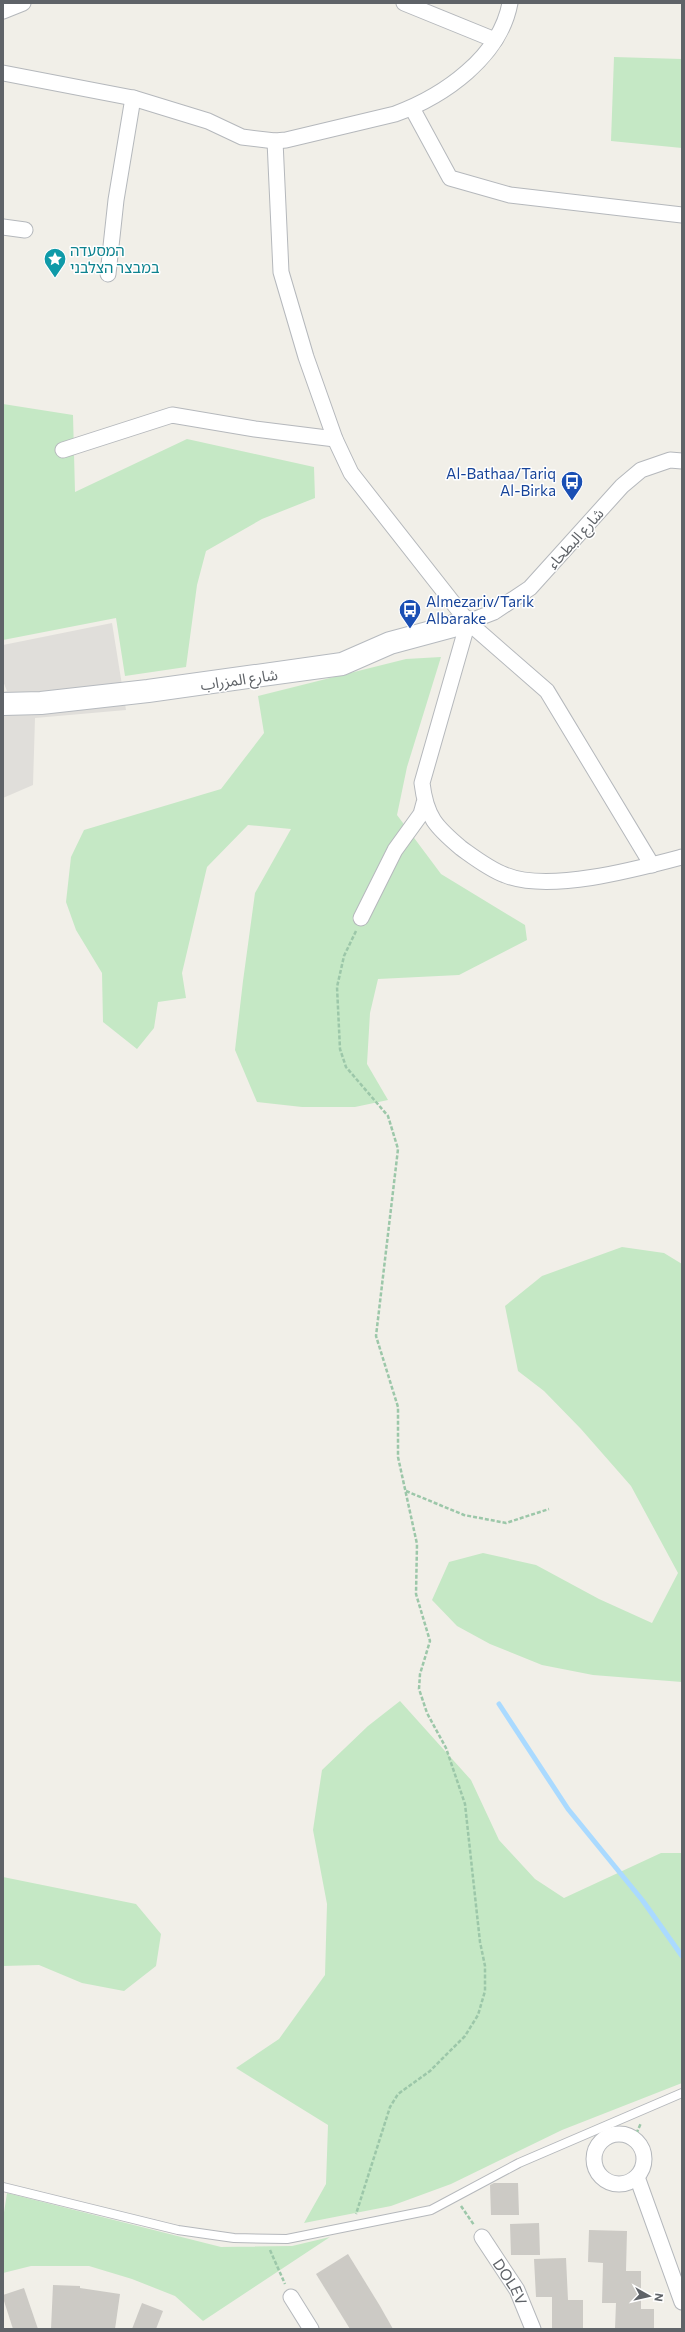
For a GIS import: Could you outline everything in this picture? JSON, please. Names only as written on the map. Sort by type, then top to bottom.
[{"type":"street","points":[[3,11],[23,3]]},
{"type":"street","points":[[404,3],[495,40]]},
{"type":"street","points":[[3,73],[133,98],[208,121],[242,137],[275,141],[395,114],[412,108],[447,87],[472,67],[495,40],[507,20],[510,3]]},
{"type":"street","points":[[108,274],[116,200],[133,98]]},
{"type":"street","points":[[412,108],[450,178],[510,195],[682,215]]},
{"type":"street","points":[[275,141],[281,272],[306,357],[335,439],[351,473],[468,622],[547,691],[652,865]]},
{"type":"street","points":[[3,227],[24,230]]},
{"type":"street","points":[[63,450],[172,415],[255,429],[335,439]]},
{"type":"street","name":"شارع البطحاء","points":[[468,622],[494,612],[530,588],[622,486],[641,470],[670,460],[682,461]]},
{"type":"street","points":[[468,622],[422,783],[424,803],[439,830],[481,863],[505,876],[524,881],[566,880],[622,873],[682,857]]},
{"type":"street","name":"شارع المزراب","points":[[3,704],[41,703],[148,691],[342,664],[390,643],[468,622]]},
{"type":"street","points":[[361,918],[395,850],[420,814],[424,803]]},
{"type":"street","points":[[637,2177],[682,2302]]},
{"type":"street","name":"DOLEV","points":[[482,2237],[517,2290],[533,2329]]},
{"type":"street","points":[[291,2297],[311,2329]]},
{"type":"lane","points":[[3,2187],[178,2230],[234,2238],[287,2238],[431,2210],[519,2163],[682,2093]]},
{"type":"path","points":[[352,2226],[390,2107],[398,2094],[430,2072],[465,2036],[478,2015],[485,1991],[485,1966],[480,1942],[465,1804],[446,1748],[427,1713],[419,1689],[420,1674],[430,1641],[416,1594],[417,1544],[398,1457],[398,1407],[376,1336],[398,1149],[388,1116],[346,1067],[340,1049],[337,987],[344,956],[361,918]]},
{"type":"path","points":[[405,1490],[464,1515],[506,1523],[549,1509]]},
{"type":"path","points":[[456,2197],[482,2237]]},
{"type":"path","points":[[264,2238],[291,2297]]},
{"type":"shaded area","points":[[112,623],[126,710],[35,718],[33,785],[3,798],[3,692],[7,691],[3,681],[3,645]]},
{"type":"green space","points":[[614,57],[682,59],[682,148],[611,141]]},
{"type":"green space","points":[[3,404],[73,415],[75,492],[187,439],[314,467],[315,498],[262,519],[206,551],[197,585],[186,667],[125,676],[116,618],[3,640]]},
{"type":"green space","points":[[441,657],[407,767],[397,815],[441,874],[525,925],[527,940],[459,975],[378,979],[370,1013],[367,1064],[388,1100],[355,1107],[302,1107],[257,1102],[235,1050],[255,893],[291,829],[248,825],[207,867],[182,973],[186,998],[158,1002],[154,1028],[137,1049],[103,1022],[102,973],[76,930],[66,902],[71,857],[84,830],[221,789],[264,733],[258,696],[406,659]]},
{"type":"green space","points":[[622,1247],[664,1253],[682,1264],[682,1682],[593,1675],[542,1665],[490,1644],[457,1626],[432,1600],[449,1562],[483,1553],[536,1565],[599,1599],[652,1623],[678,1573],[631,1486],[581,1429],[544,1391],[518,1371],[505,1306],[542,1276]]},
{"type":"green space","points":[[400,1701],[471,1780],[499,1840],[535,1879],[564,1898],[661,1853],[682,1853],[682,2083],[562,2130],[451,2184],[391,2206],[304,2223],[326,2184],[328,2125],[236,2068],[279,2039],[325,1975],[327,1904],[313,1830],[322,1770],[368,1726]]},
{"type":"green space","points":[[3,1877],[136,1904],[161,1934],[156,1966],[124,1991],[82,1983],[39,1965],[3,1966]]},
{"type":"green space","points":[[7,2193],[221,2247],[292,2246],[330,2237],[203,2321],[175,2296],[132,2279],[89,2266],[31,2266],[3,2273],[3,2219]]},
{"type":"building","points":[[494,2183],[518,2183],[519,2215],[491,2215],[490,2185]]},
{"type":"building","points":[[539,2223],[540,2255],[511,2255],[510,2224]]},
{"type":"building","points":[[589,2230],[627,2231],[626,2271],[641,2271],[641,2309],[654,2309],[654,2329],[615,2329],[616,2303],[602,2303],[603,2263],[588,2262]]},
{"type":"building","points":[[348,2254],[393,2329],[350,2329],[316,2274]]},
{"type":"building","points":[[566,2258],[568,2300],[583,2300],[583,2329],[552,2329],[552,2297],[536,2297],[534,2259]]},
{"type":"building","points":[[53,2285],[80,2286],[80,2288],[120,2294],[115,2329],[51,2329]]},
{"type":"building","points":[[24,2288],[38,2329],[13,2329],[3,2295]]},
{"type":"building","points":[[142,2303],[163,2311],[156,2329],[132,2329]]},
{"type":"waterway","points":[[499,1704],[568,1809],[643,1901],[682,1956]]},
{"type":"place","name":"המסעדה במבצר הצלבני","points":[[55,278]]},
{"type":"place","name":"Al-Bathaa/Tariq Al-Birka","points":[[572,502]]},
{"type":"place","name":"Almezariv/Tarik Albarake","points":[[410,630]]}]
